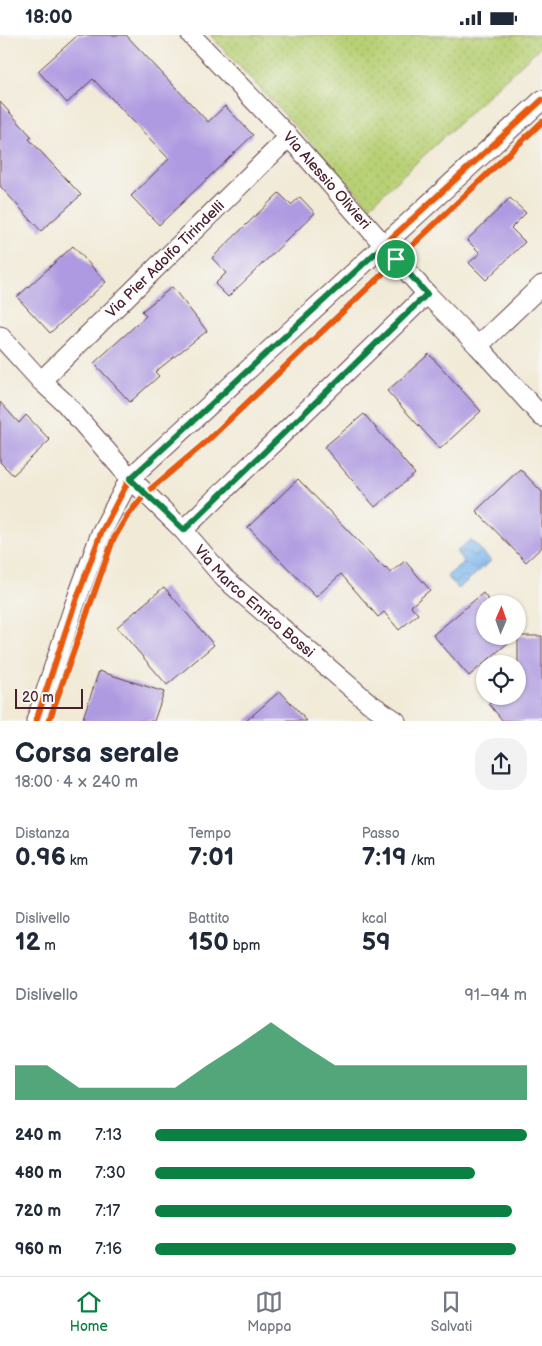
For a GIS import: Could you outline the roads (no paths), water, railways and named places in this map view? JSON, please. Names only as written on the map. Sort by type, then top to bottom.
[{"type":"street","name":"Via Alessio Olivieri","points":[[191,35],[289,137],[427,294],[478,345],[542,417]]},
{"type":"street","points":[[36,721],[73,609],[101,533],[130,479],[542,100]]},
{"type":"street","name":"Via Pier Adolfo Tirindelli","points":[[41,381],[289,137]]},
{"type":"street","points":[[478,345],[542,285]]},
{"type":"street","points":[[184,530],[427,294]]},
{"type":"street","name":"Via Marco Enrico Bossi","points":[[0,336],[64,403],[130,479],[184,530],[224,578],[369,703],[396,721]]},
{"type":"water","points":[[471,539],[491,561],[458,589],[447,576],[464,562],[456,552]]}]
